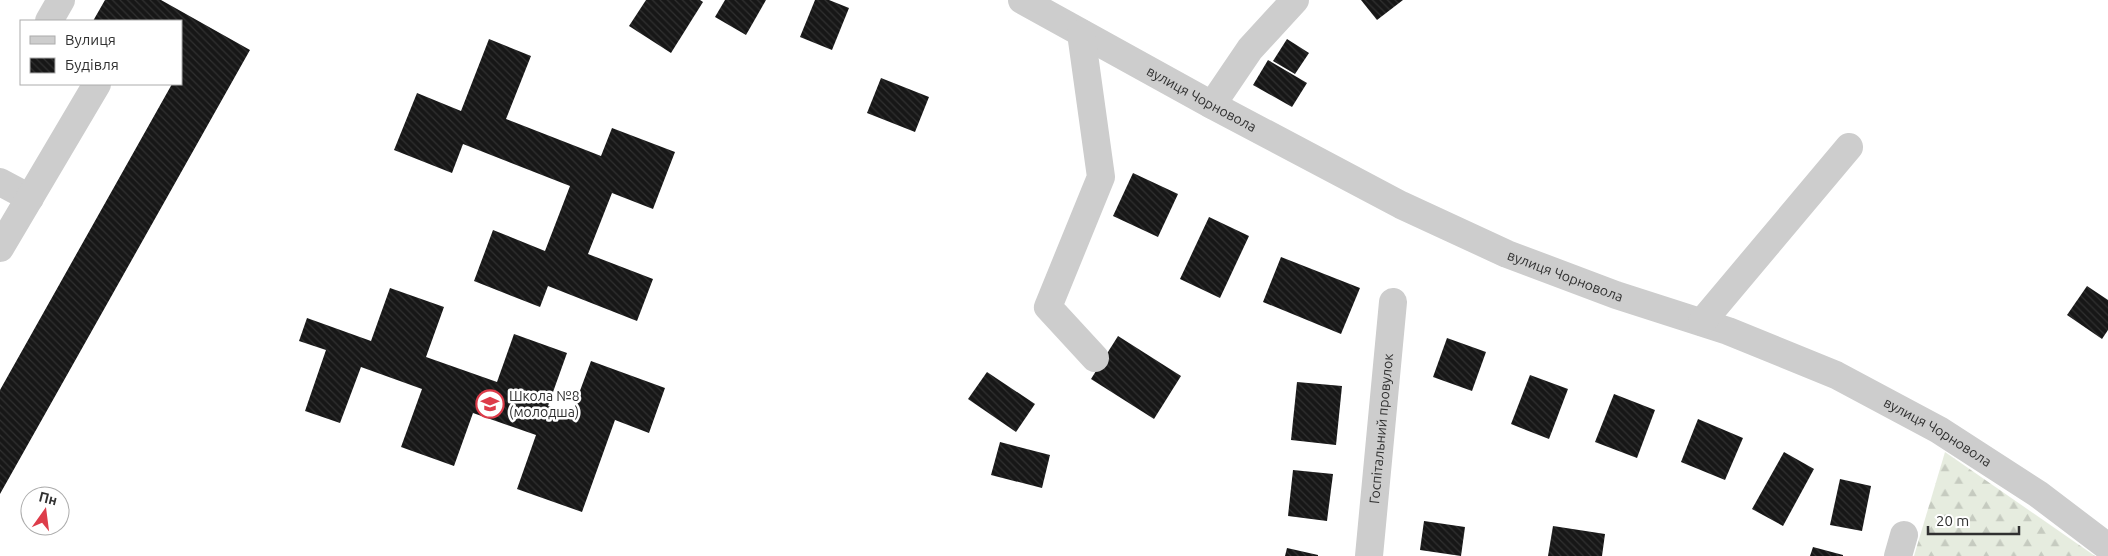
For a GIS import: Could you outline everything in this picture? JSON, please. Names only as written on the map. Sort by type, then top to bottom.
[{"type":"street","points":[[50,20],[61,0]]},
{"type":"street","points":[[1212,105],[1250,49],[1295,0]]},
{"type":"street","name":"вулиця Чорновола","points":[[1027,1],[1212,105],[1401,205],[1507,254],[1616,295],[1728,330],[1836,375],[1939,430],[2038,494],[2108,547]]},
{"type":"street","points":[[1081,33],[1101,177],[1048,307],[1095,358]]},
{"type":"street","points":[[0,248],[96,85]]},
{"type":"street","points":[[1702,322],[1849,147]]},
{"type":"street","points":[[0,182],[30,198]]},
{"type":"street","name":"Госпітальний провулок","points":[[1369,556],[1393,302]]},
{"type":"green space","points":[[1945,452],[2095,556],[1914,556]]},
{"type":"building","points":[[105,0],[161,0],[250,50],[0,494],[0,390],[171,85],[182,85],[182,20],[94,20]]},
{"type":"building","points":[[646,0],[700,0],[703,2],[671,53],[629,26]]},
{"type":"building","points":[[725,0],[766,0],[746,35],[715,17]]},
{"type":"building","points":[[815,0],[829,0],[849,8],[832,50],[800,37]]},
{"type":"building","points":[[1361,0],[1403,0],[1377,20]]},
{"type":"building","points":[[489,39],[531,56],[506,119],[601,156],[612,128],[675,152],[653,209],[612,193],[588,254],[653,279],[637,321],[548,286],[540,307],[474,281],[493,230],[545,251],[570,186],[463,144],[452,173],[394,150],[417,93],[461,111]]},
{"type":"building","points":[[1287,39],[1309,53],[1295,74],[1273,61]]},
{"type":"building","points":[[1268,60],[1307,83],[1292,107],[1253,85]]},
{"type":"building","points":[[881,78],[929,97],[915,132],[867,113]]},
{"type":"building","points":[[1133,173],[1178,194],[1158,237],[1113,216]]},
{"type":"building","points":[[1209,217],[1249,236],[1220,298],[1180,279]]},
{"type":"building","points":[[1281,257],[1360,288],[1341,334],[1263,302]]},
{"type":"building","points":[[2087,286],[2108,300],[2108,330],[2102,339],[2067,315]]},
{"type":"building","points":[[390,288],[444,307],[426,357],[497,382],[514,334],[567,353],[548,406],[571,415],[591,361],[665,388],[649,433],[615,420],[582,512],[517,489],[536,435],[473,413],[454,466],[401,447],[422,389],[361,367],[340,423],[305,411],[326,350],[299,341],[307,318],[371,341]]},
{"type":"building","points":[[1118,336],[1181,376],[1154,419],[1091,379]]},
{"type":"building","points":[[1447,338],[1486,352],[1472,391],[1433,377]]},
{"type":"building","points":[[987,372],[1035,404],[1016,432],[968,399]]},
{"type":"building","points":[[1530,375],[1568,389],[1549,439],[1511,424]]},
{"type":"building","points":[[1297,382],[1342,386],[1336,445],[1291,440]]},
{"type":"building","points":[[1614,394],[1655,410],[1637,458],[1595,442]]},
{"type":"building","points":[[1698,419],[1743,438],[1725,480],[1681,462]]},
{"type":"building","points":[[1000,442],[1050,455],[1042,488],[991,475]]},
{"type":"building","points":[[1784,452],[1814,469],[1783,526],[1752,509]]},
{"type":"building","points":[[1293,470],[1333,474],[1327,521],[1288,516]]},
{"type":"building","points":[[1840,479],[1871,486],[1862,531],[1830,525]]},
{"type":"building","points":[[1424,521],[1465,527],[1461,556],[1420,550]]},
{"type":"building","points":[[1553,526],[1605,534],[1602,556],[1548,556]]},
{"type":"building","points":[[1813,547],[1843,555],[1843,556],[1810,556]]},
{"type":"building","points":[[1287,548],[1318,555],[1318,556],[1285,556]]},
{"type":"place","name":"Школа №8 (молодша)","points":[[490,404]]}]
